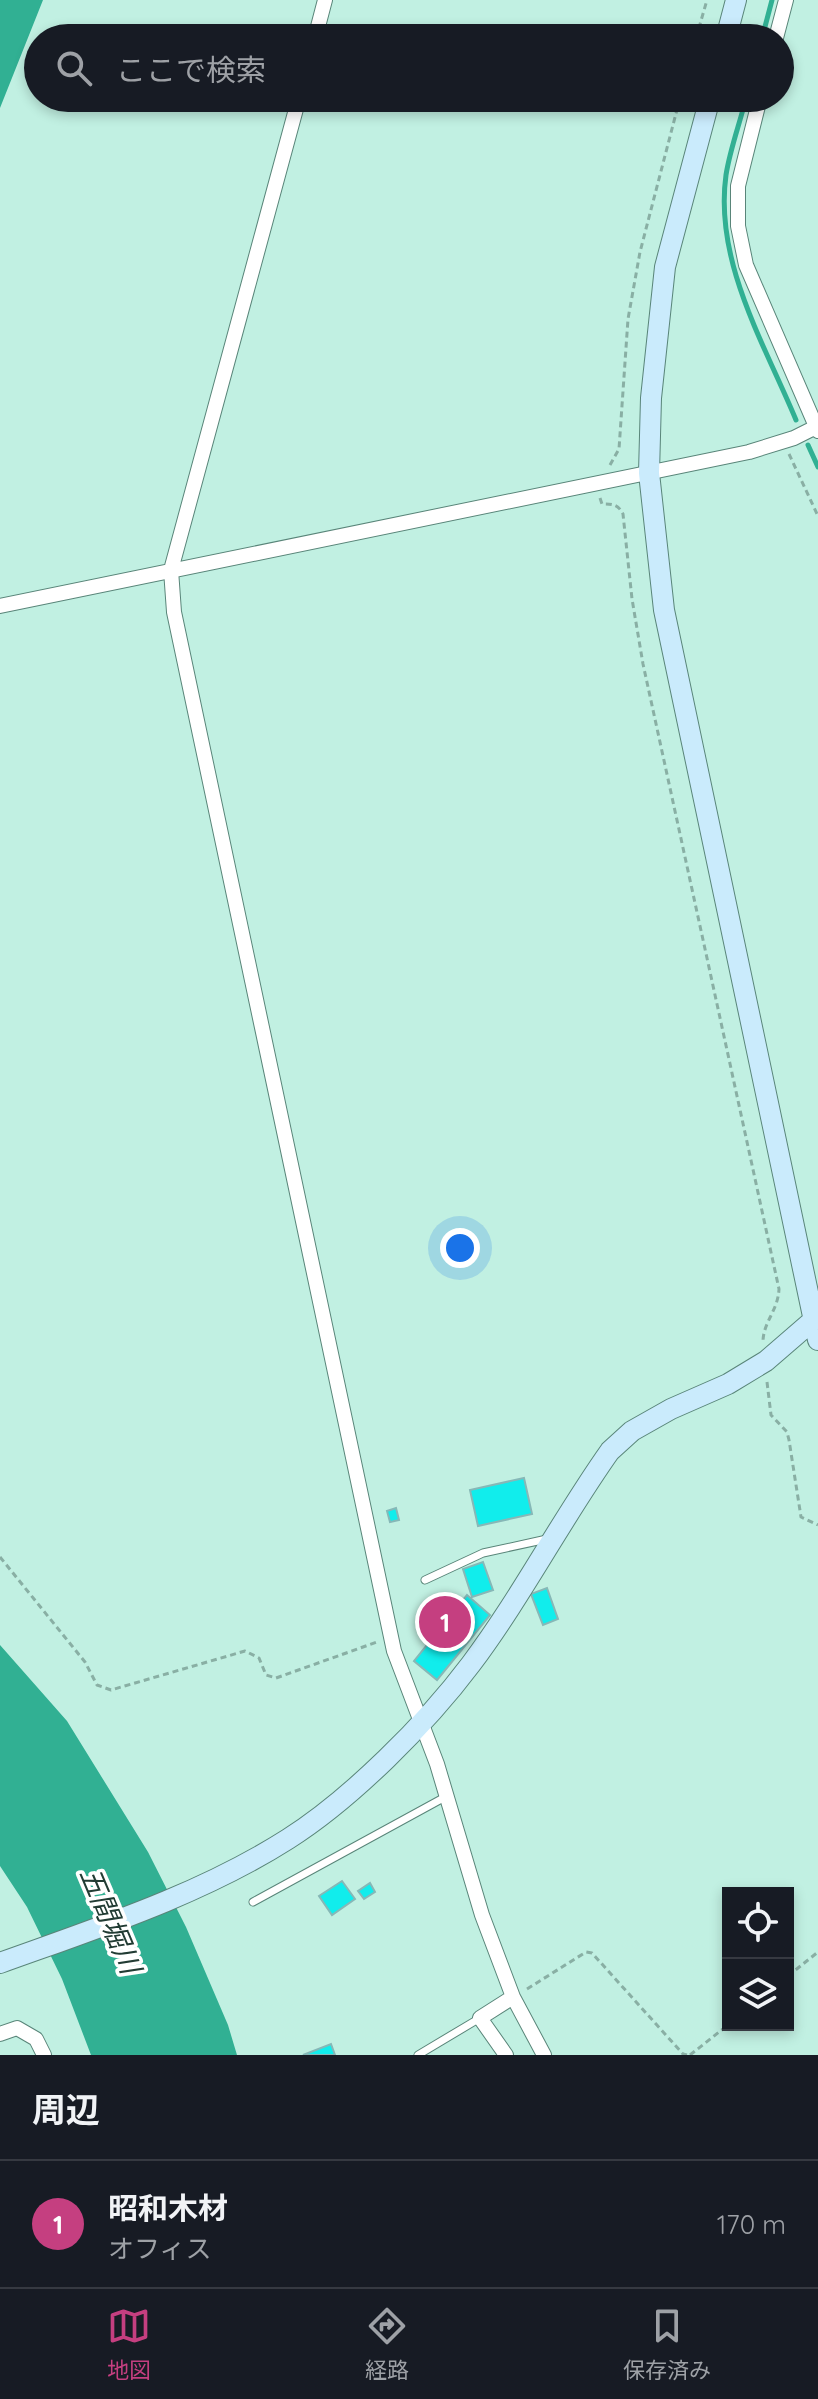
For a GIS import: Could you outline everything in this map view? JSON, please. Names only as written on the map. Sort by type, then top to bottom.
[{"type":"street","points":[[319,24],[325,0]]},
{"type":"street","points":[[730,24],[736,0]]},
{"type":"street","points":[[780,24],[786,0]]},
{"type":"street","points":[[295,112],[171,570],[177,627],[394,1651],[447,1796],[482,1915],[513,1997],[544,2055]]},
{"type":"street","points":[[0,1963],[194,1890],[289,1839],[326,1812],[363,1781],[470,1665],[610,1451],[632,1431],[671,1409],[728,1384],[816,1325],[664,610],[649,473],[651,398],[665,267],[706,112]]},
{"type":"street","points":[[0,606],[749,452],[817,428],[746,265],[738,226],[738,186],[756,112]]},
{"type":"street","points":[[506,2055],[480,2018],[513,1997]]},
{"type":"street","points":[[0,2034],[17,2028],[36,2039],[44,2055]]},
{"type":"lane","points":[[425,1580],[483,1553],[553,1538]]},
{"type":"lane","points":[[253,1902],[447,1796]]},
{"type":"lane","points":[[418,2055],[480,2018]]},
{"type":"path","points":[[700,24],[707,0]]},
{"type":"path","points":[[676,112],[640,252],[633,292],[622,385],[619,449],[609,465],[594,472],[602,504],[613,504],[623,514],[643,664],[779,1289],[776,1310],[765,1328],[768,1404],[771,1415],[787,1432],[801,1517],[818,1525]]},
{"type":"path","points":[[783,441],[818,516]]},
{"type":"path","points":[[0,1557],[85,1662],[97,1685],[111,1690],[245,1651],[259,1658],[266,1675],[276,1678],[392,1637]]},
{"type":"path","points":[[513,1997],[586,1952],[592,1953],[688,2055],[722,2030]]},
{"type":"path","points":[[794,1971],[818,1952]]},
{"type":"water","points":[[0,0],[43,0],[33,24],[24,24],[24,48],[0,108]]},
{"type":"water","name":"五間堀川","points":[[0,1645],[67,1721],[148,1852],[186,1927],[228,2025],[237,2055],[91,2055],[62,1979],[27,1907],[0,1866]]},
{"type":"building","points":[[524,1478],[532,1514],[478,1526],[470,1490]]},
{"type":"building","points":[[396,1508],[399,1520],[390,1522],[387,1511]]},
{"type":"building","points":[[483,1562],[493,1590],[472,1597],[463,1569]]},
{"type":"building","points":[[547,1588],[558,1619],[543,1625],[531,1594]]},
{"type":"building","points":[[467,1595],[490,1615],[437,1680],[414,1661]]},
{"type":"building","points":[[342,1881],[355,1899],[332,1915],[319,1896]]},
{"type":"building","points":[[370,1883],[375,1892],[364,1899],[358,1891]]},
{"type":"building","points":[[331,2044],[335,2055],[303,2055]]},
{"type":"waterway","points":[[766,24],[772,0]]},
{"type":"waterway","points":[[742,112],[726,175],[724,207],[727,239],[744,301],[796,420]]},
{"type":"waterway","points":[[808,445],[818,467]]},
{"type":"place","name":"昭和木材","points":[[445,1622]]}]
